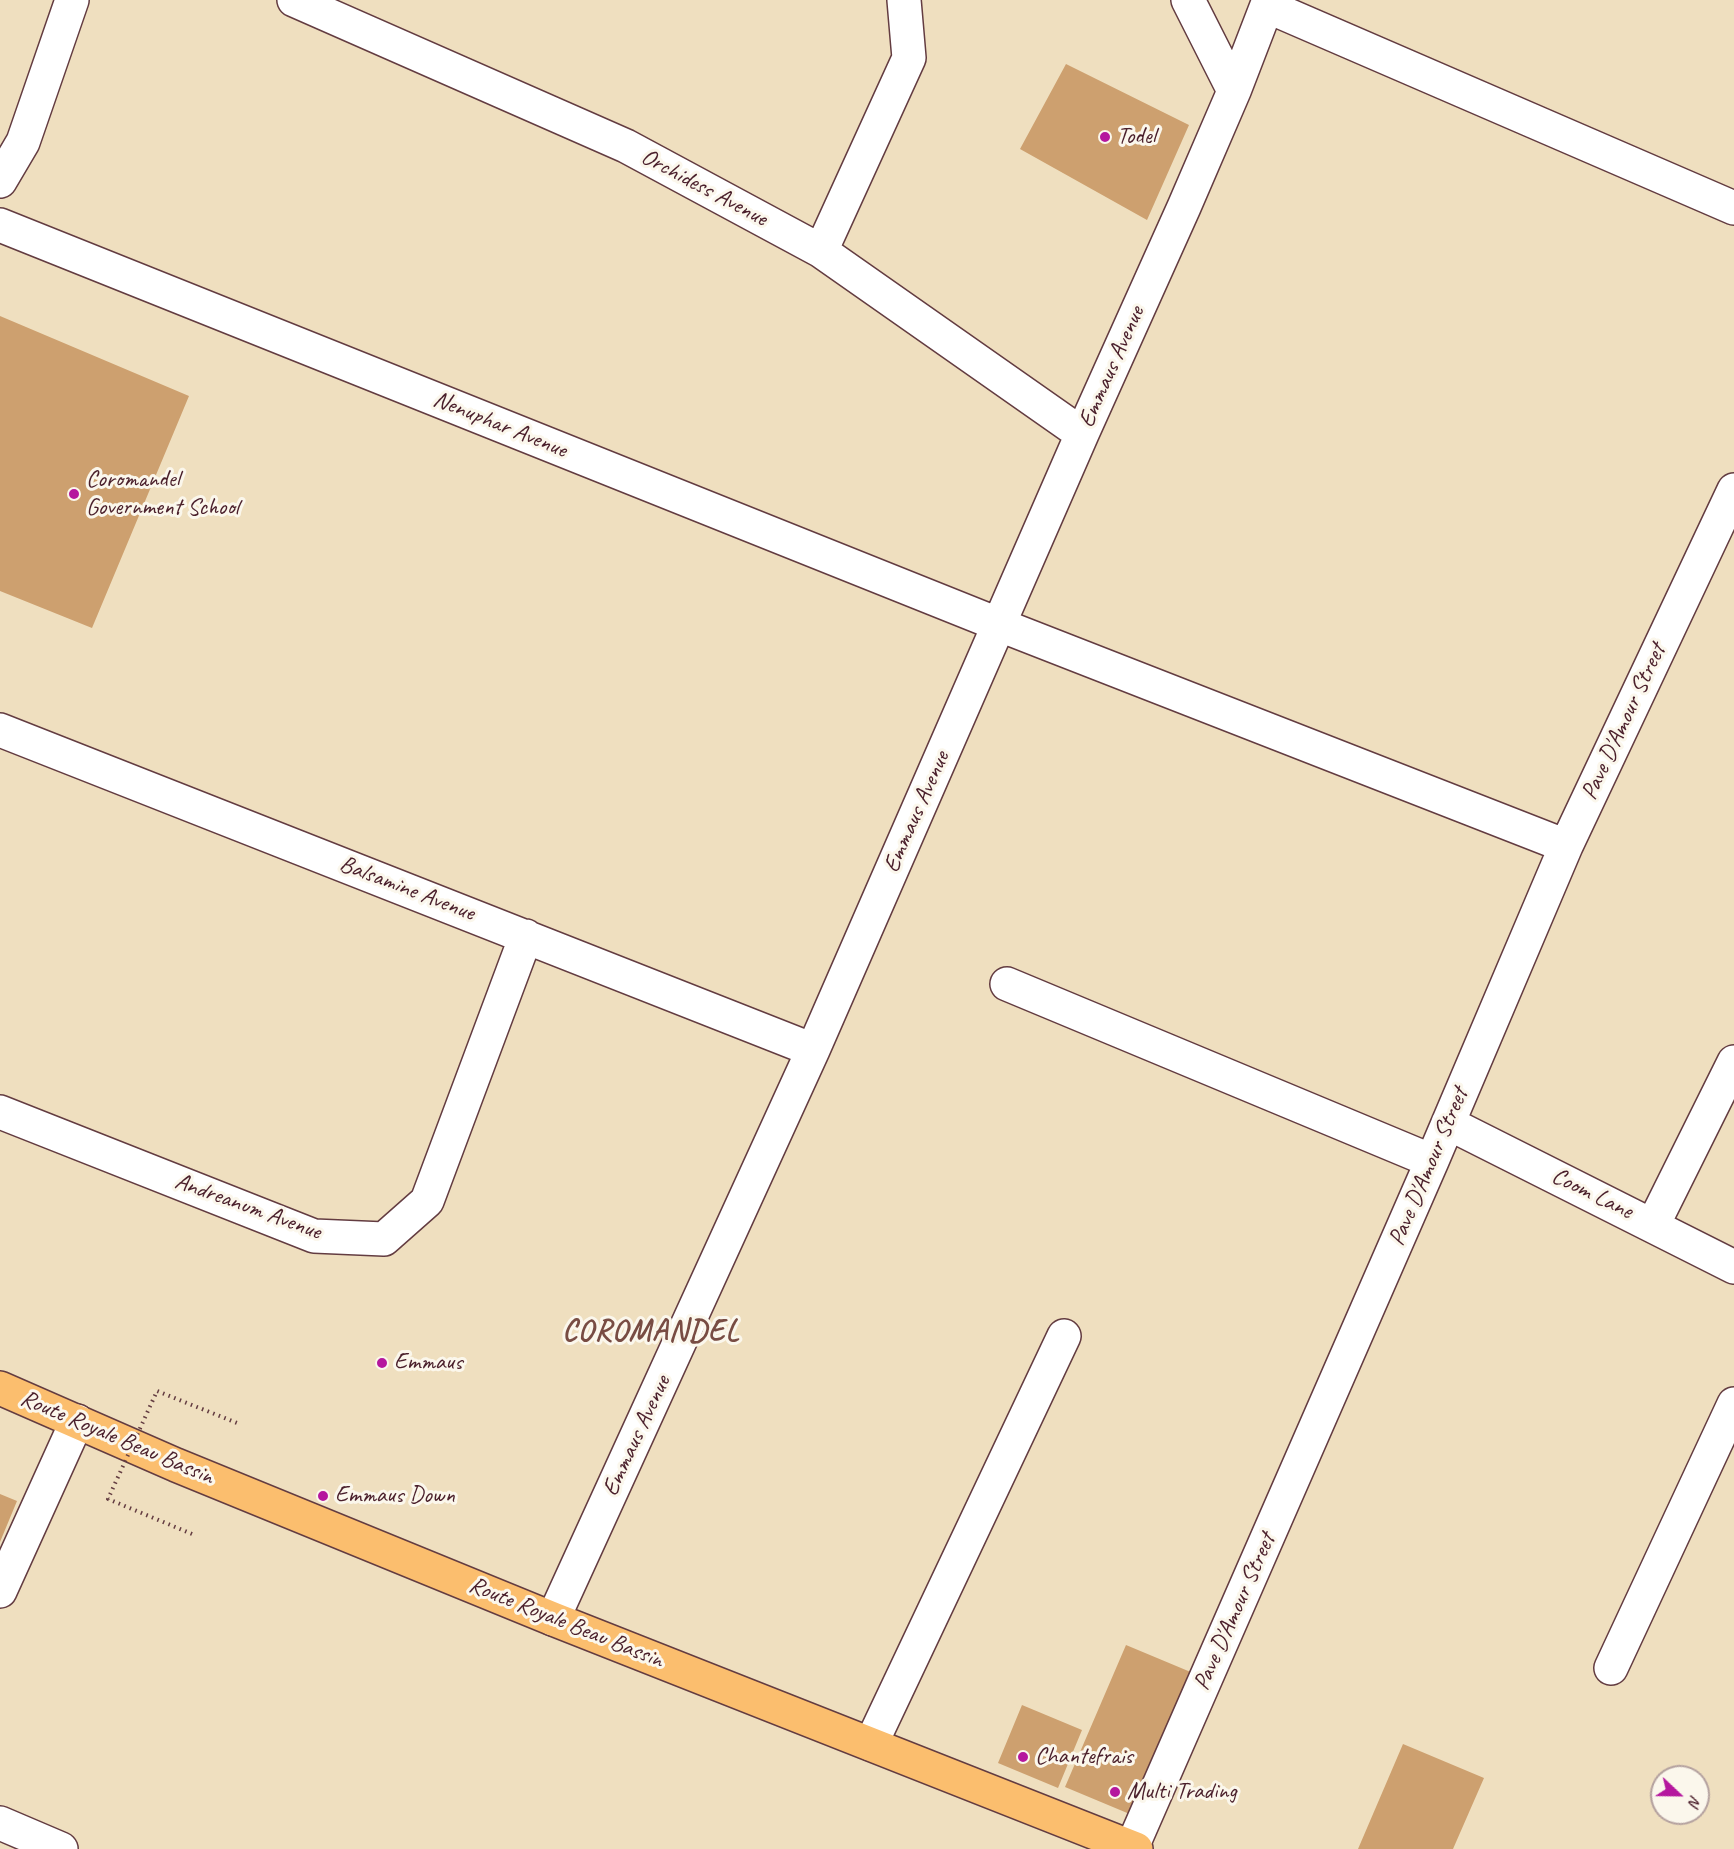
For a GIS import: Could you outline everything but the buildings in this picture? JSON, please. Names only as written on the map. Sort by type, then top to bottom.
[{"type":"main road","name":"Route Royale Beau Bassin","points":[[0,1388],[176,1465],[871,1744],[1087,1840],[1134,1848]]},
{"type":"street","points":[[0,181],[22,142],[72,0]]},
{"type":"street","name":"Orchidess Avenue","points":[[294,0],[626,146],[822,251],[1082,434]]},
{"type":"street","points":[[822,251],[909,58],[904,0]]},
{"type":"street","points":[[1188,0],[1234,91]]},
{"type":"street","points":[[1268,3],[1734,207]]},
{"type":"street","name":"Emmaus Avenue","points":[[553,1618],[813,1050],[1234,91],[1268,3]]},
{"type":"street","name":"Nenuphar Avenue","points":[[0,225],[1000,625],[1566,846]]},
{"type":"street","name":"Pave D'Amour Street","points":[[1134,1848],[1566,846],[1734,490]]},
{"type":"street","name":"Balsamine Avenue","points":[[0,730],[813,1050]]},
{"type":"street","name":"Andreanum Avenue","points":[[0,1112],[314,1236],[384,1239],[427,1201],[526,936]]},
{"type":"street","points":[[1007,984],[1432,1161]]},
{"type":"street","points":[[1653,1225],[1734,1062]]},
{"type":"street","name":"Coom Lane","points":[[1448,1123],[1734,1267]]},
{"type":"street","points":[[871,1744],[1064,1336]]},
{"type":"street","points":[[1611,1668],[1734,1404]]},
{"type":"street","points":[[0,1591],[77,1421]]},
{"type":"street","points":[[0,1823],[61,1849]]},
{"type":"path","points":[[192,1534],[108,1499],[157,1391],[237,1423]]},
{"type":"place","name":"Todel","points":[[1105,137]]},
{"type":"place","name":"Coromandel Government School","points":[[74,494]]},
{"type":"place","name":"Emmaus","points":[[382,1363]]},
{"type":"place","name":"Emmaus Down","points":[[323,1496]]},
{"type":"place","name":"Chantefrais","points":[[1023,1757]]},
{"type":"place","name":"Multi Trading","points":[[1115,1792]]},
{"type":"district","name":"COROMANDEL","points":[[651,1332]]}]
